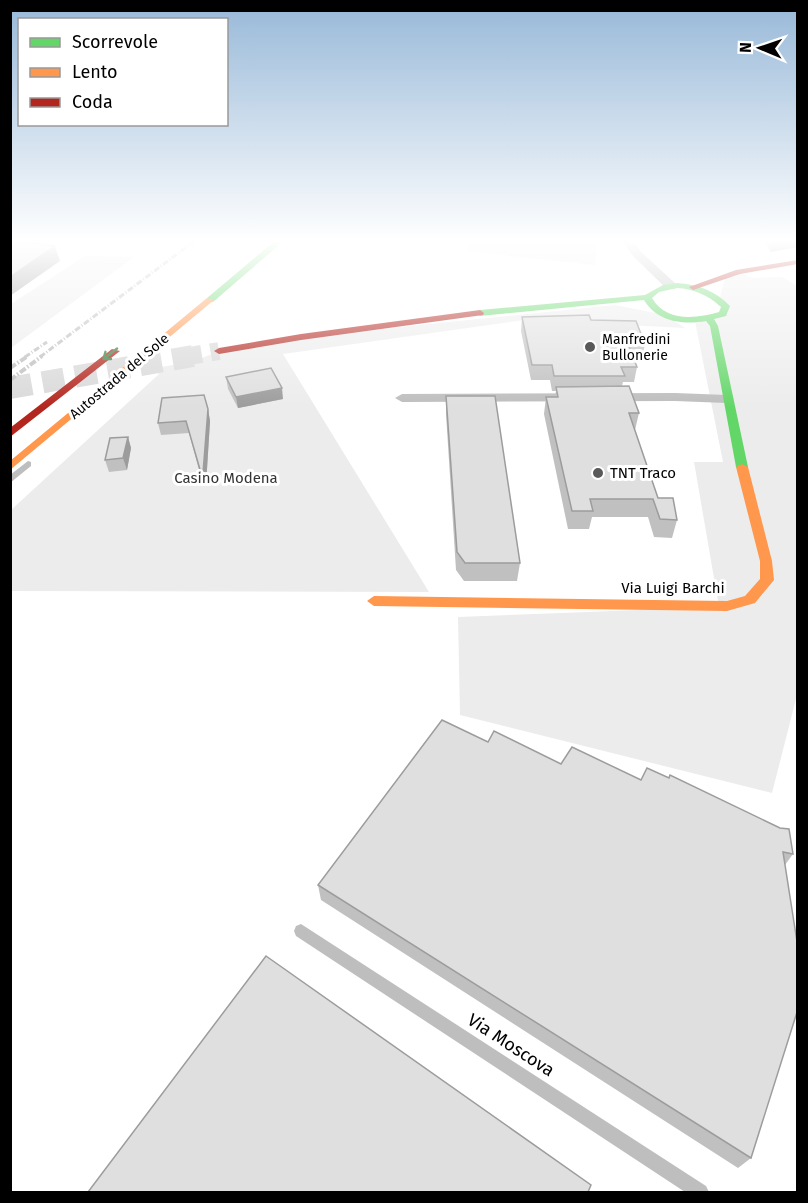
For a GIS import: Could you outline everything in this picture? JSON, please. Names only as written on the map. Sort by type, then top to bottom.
[{"type":"main road","name":"Autostrada del Sole","points":[[10,467],[215,295]]},
{"type":"main road","points":[[560,306],[615,305],[654,310],[680,319],[710,320],[723,314],[726,306],[720,297],[715,295]]},
{"type":"main road","points":[[219,351],[301,337],[501,310],[647,297],[654,310]]},
{"type":"main road","name":"Via Luigi Barchi","points":[[374,601],[727,606],[750,600],[767,580],[766,561],[727,399],[714,326],[710,320]]},
{"type":"main road","name":"Autostrada del Sole","points":[[10,434],[128,340]]},
{"type":"street","points":[[402,398],[675,397],[727,399]]},
{"type":"lane","points":[[10,480],[58,437],[72,415]]},
{"type":"lane","name":"Via Moscova","points":[[301,931],[700,1192]]},
{"type":"green space","points":[[25,295],[82,295],[11,348],[11,304]]},
{"type":"green space","points":[[720,295],[797,295],[797,695],[772,793],[460,715],[458,617],[719,607],[694,462],[723,462],[695,321],[723,314]]},
{"type":"green space","name":"Casino Modena","points":[[615,305],[665,315],[685,328],[524,320],[283,354],[429,592],[11,591],[11,510],[159,374],[156,368],[195,361],[219,351],[301,337]]},
{"type":"building","name":"Manfredini Bullonerie","points":[[589,315],[591,320],[636,321],[645,344],[628,344],[637,367],[621,367],[625,376],[554,376],[552,365],[532,365],[522,317]]},
{"type":"building","points":[[271,368],[282,388],[236,397],[226,377]]},
{"type":"building","name":"TNT Traco","points":[[629,386],[639,413],[629,413],[658,498],[673,498],[677,520],[660,519],[653,499],[590,499],[593,511],[572,511],[546,397],[558,397],[556,387]]},
{"type":"building","points":[[204,395],[208,409],[203,473],[201,473],[186,421],[158,423],[162,398]]},
{"type":"building","points":[[446,396],[495,396],[520,563],[465,563],[457,552]]},
{"type":"building","points":[[128,437],[123,458],[105,460],[110,438]]},
{"type":"building","points":[[442,720],[488,742],[494,731],[561,764],[572,747],[641,780],[647,768],[669,778],[670,775],[780,828],[789,829],[793,854],[783,852],[798,948],[798,1009],[751,1158],[318,885]]},
{"type":"building","points":[[266,956],[591,1185],[588,1192],[88,1192]]},
{"type":"tunnel","points":[[184,357],[219,351]]},
{"type":"tunnel","points":[[10,388],[193,356]]},
{"type":"railway","points":[[40,357],[122,295]]},
{"type":"railway","points":[[25,357],[47,342]]},
{"type":"railway","points":[[10,368],[28,356]]},
{"type":"railway","points":[[10,380],[42,356]]},
{"type":"traffic: fast","points":[[210,300],[216,295]]},
{"type":"traffic: fast","points":[[647,297],[660,313],[669,317],[691,320],[723,314],[726,306],[712,295]]},
{"type":"traffic: fast","points":[[480,313],[647,297]]},
{"type":"traffic: fast","points":[[710,319],[714,326],[742,467]]},
{"type":"traffic: slow","points":[[10,467],[210,300]]},
{"type":"traffic: slow","points":[[374,601],[727,606],[750,600],[767,580],[766,561],[742,467]]},
{"type":"traffic: jam","points":[[219,351],[301,337],[480,313]]},
{"type":"traffic: jam","points":[[10,434],[115,351]]},
{"type":"place","name":"Manfredini Bullonerie","points":[[590,347]]},
{"type":"place","name":"TNT Traco","points":[[598,473]]}]
